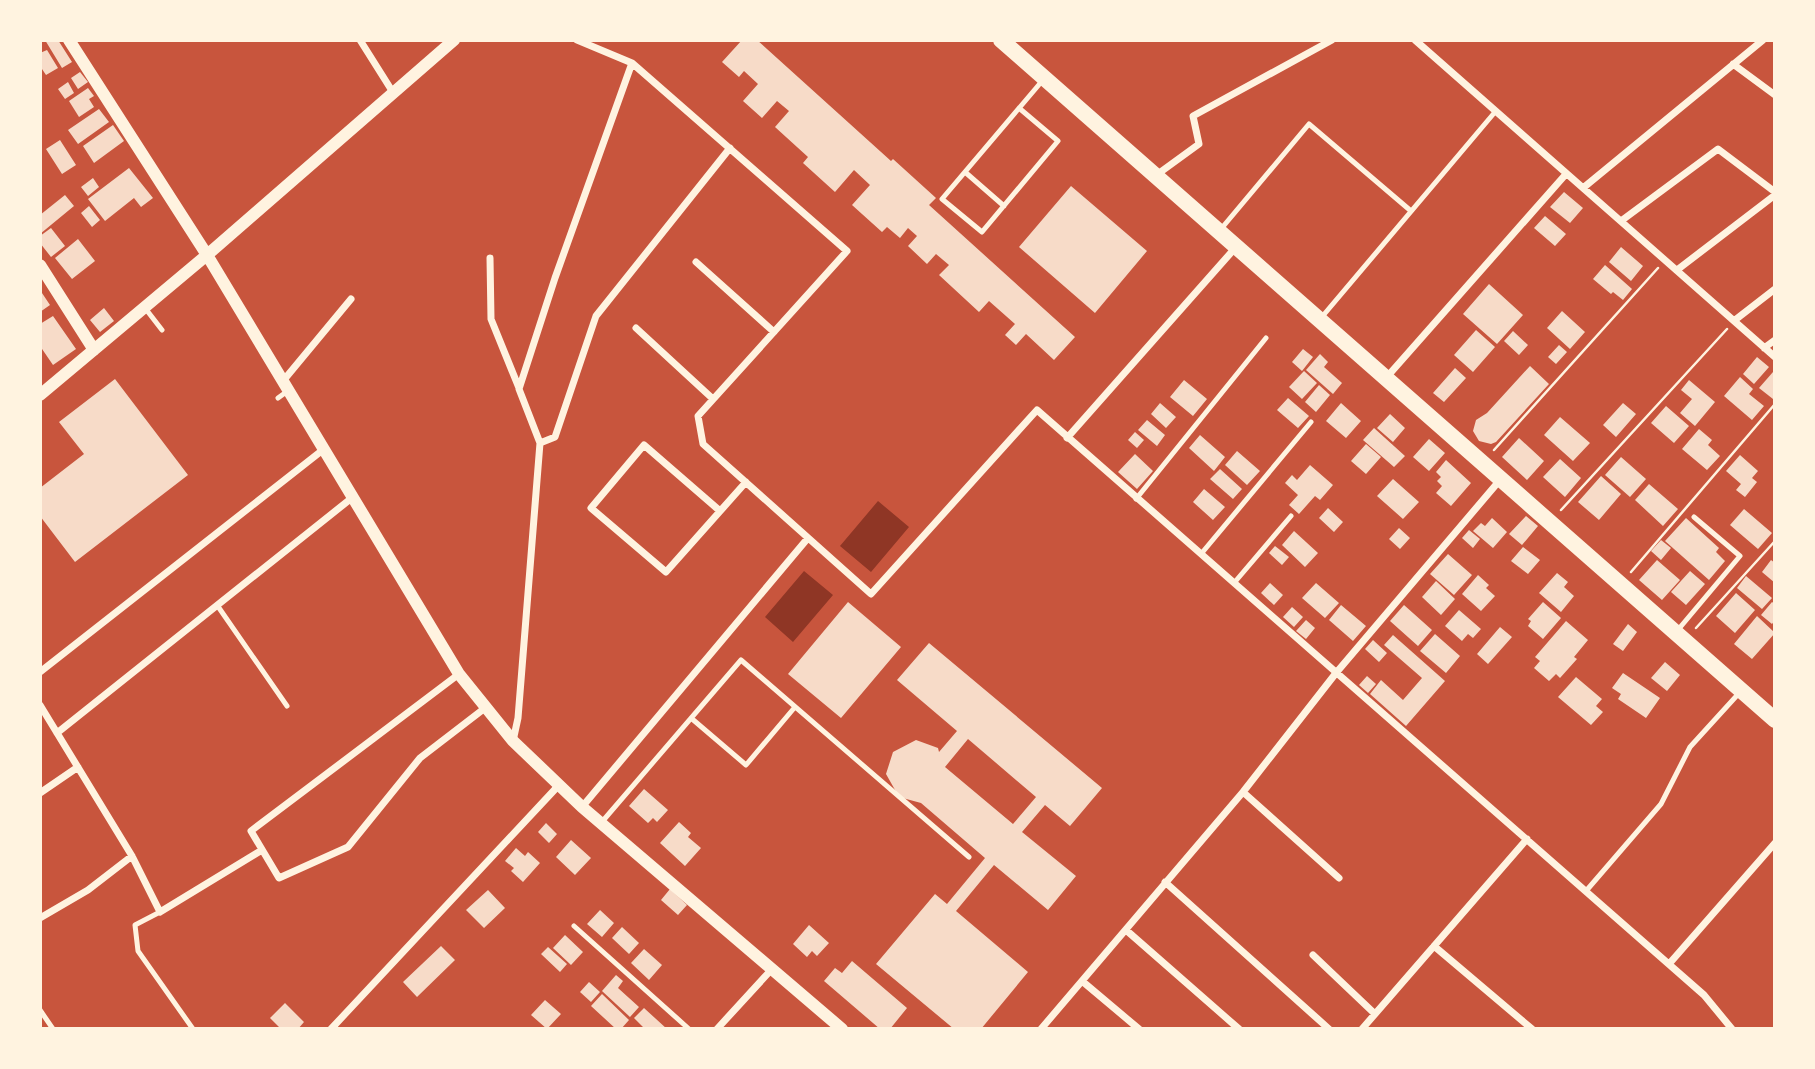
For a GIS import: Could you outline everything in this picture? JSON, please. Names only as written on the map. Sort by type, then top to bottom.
[{"type":"main road","points":[[1000,40],[1775,720]]},
{"type":"street","points":[[69,40],[207,255],[283,390],[324,449],[459,674],[485,708],[513,741],[582,807],[842,1029]]},
{"type":"street","points":[[360,40],[394,94]]},
{"type":"street","points":[[40,396],[454,40]]},
{"type":"street","points":[[577,40],[632,63],[847,251],[698,416],[703,444],[871,594],[1037,410],[1704,995],[1731,1029]]},
{"type":"street","points":[[1154,176],[1199,144],[1194,116],[1332,40]]},
{"type":"street","points":[[1415,40],[1775,357]]},
{"type":"street","points":[[1583,188],[1763,40]]},
{"type":"street","points":[[519,389],[555,278],[632,63]]},
{"type":"street","points":[[1733,64],[1775,96]]},
{"type":"street","points":[[540,443],[555,437],[596,316],[730,148]]},
{"type":"street","points":[[1621,221],[1718,149],[1775,193],[1677,270]]},
{"type":"street","points":[[1386,379],[1566,174]]},
{"type":"street","points":[[1067,438],[1236,246]]},
{"type":"street","points":[[491,258],[491,319],[540,443],[518,718],[513,741]]},
{"type":"street","points":[[696,262],[774,332]]},
{"type":"street","points":[[40,265],[94,350]]},
{"type":"street","points":[[1735,320],[1775,289]]},
{"type":"street","points":[[283,390],[351,299]]},
{"type":"street","points":[[636,328],[713,399]]},
{"type":"street","points":[[1765,348],[1775,340]]},
{"type":"street","points":[[720,511],[644,445],[591,508],[666,572],[746,482]]},
{"type":"street","points":[[40,672],[324,449]]},
{"type":"street","points":[[1041,1029],[1243,792],[1336,673],[1500,479]]},
{"type":"street","points":[[57,733],[353,497]]},
{"type":"street","points":[[582,807],[808,538]]},
{"type":"street","points":[[459,674],[251,831],[279,878],[348,847],[420,758],[485,708]]},
{"type":"street","points":[[40,705],[132,856],[160,912],[262,850]]},
{"type":"street","points":[[40,793],[78,767]]},
{"type":"street","points":[[331,1029],[559,785]]},
{"type":"street","points":[[1243,792],[1339,878]]},
{"type":"street","points":[[1362,1029],[1527,839]]},
{"type":"street","points":[[1669,964],[1775,843]]},
{"type":"street","points":[[40,918],[88,890],[132,856]]},
{"type":"street","points":[[1166,882],[1329,1029]]},
{"type":"street","points":[[1126,930],[1239,1029]]},
{"type":"street","points":[[1434,946],[1532,1029]]},
{"type":"street","points":[[1313,955],[1375,1014]]},
{"type":"street","points":[[717,1029],[772,970]]},
{"type":"street","points":[[1082,981],[1139,1029]]},
{"type":"lane","points":[[1019,108],[1058,141],[982,232],[942,199],[965,173],[1019,108],[1044,79]]},
{"type":"lane","points":[[1319,320],[1495,112]]},
{"type":"lane","points":[[1219,232],[1309,124],[1411,211]]},
{"type":"lane","points":[[965,173],[1004,206]]},
{"type":"lane","points":[[145,307],[162,330]]},
{"type":"lane","points":[[1136,499],[1266,338]]},
{"type":"lane","points":[[1201,554],[1311,422]]},
{"type":"lane","points":[[1234,583],[1292,516]]},
{"type":"lane","points":[[1680,637],[1740,556],[1694,517]]},
{"type":"lane","points":[[218,605],[287,706]]},
{"type":"lane","points":[[601,823],[741,660],[970,857]]},
{"type":"lane","points":[[1586,891],[1661,804],[1690,747],[1741,691]]},
{"type":"lane","points":[[691,718],[746,765],[795,707]]},
{"type":"lane","points":[[160,912],[135,925],[138,951],[193,1029]]},
{"type":"lane","points":[[574,926],[689,1029]]},
{"type":"lane","points":[[40,1010],[53,1029]]},
{"type":"path","points":[[1482,463],[1665,259]]},
{"type":"path","points":[[1550,523],[1735,320]]},
{"type":"path","points":[[1620,585],[1775,404]]},
{"type":"path","points":[[1680,637],[1775,541]]},
{"type":"shaded area","points":[[878,501],[909,527],[871,572],[840,546]]},
{"type":"shaded area","points":[[804,571],[833,595],[793,642],[765,617]]},
{"type":"building","points":[[45,40],[58,40],[72,62],[62,68]]},
{"type":"building","points":[[742,40],[757,40],[891,161],[893,159],[936,198],[929,205],[1075,337],[1054,360],[1026,334],[1016,345],[1005,335],[1015,324],[989,301],[979,312],[939,275],[949,265],[936,254],[927,264],[908,246],[917,236],[908,228],[900,238],[887,227],[882,232],[852,205],[870,185],[854,170],[835,192],[803,163],[808,157],[775,127],[789,111],[777,101],[762,118],[743,101],[758,84],[744,71],[739,77],[722,62]]},
{"type":"building","points":[[47,50],[58,68],[46,75],[40,66],[40,53]]},
{"type":"building","points":[[80,72],[88,82],[78,89],[71,78]]},
{"type":"building","points":[[68,82],[74,93],[65,99],[58,89]]},
{"type":"building","points":[[88,88],[94,96],[89,99],[94,107],[79,117],[69,101]]},
{"type":"building","points":[[99,109],[109,122],[78,144],[68,130]]},
{"type":"building","points":[[113,125],[124,141],[94,163],[83,146]]},
{"type":"building","points":[[60,140],[76,165],[62,174],[46,149]]},
{"type":"building","points":[[129,168],[153,198],[141,207],[134,198],[105,221],[88,199]]},
{"type":"building","points":[[93,178],[99,187],[88,196],[81,187]]},
{"type":"building","points":[[1071,186],[1147,251],[1095,313],[1019,247]]},
{"type":"building","points":[[1564,192],[1583,208],[1570,223],[1550,207]]},
{"type":"building","points":[[65,195],[74,206],[40,234],[40,215]]},
{"type":"building","points":[[89,206],[100,220],[92,227],[81,213]]},
{"type":"building","points":[[1545,216],[1566,234],[1555,246],[1534,228]]},
{"type":"building","points":[[51,228],[65,246],[51,257],[40,243],[40,236]]},
{"type":"building","points":[[78,239],[95,261],[72,279],[55,258]]},
{"type":"building","points":[[1621,247],[1643,266],[1631,281],[1609,262]]},
{"type":"building","points":[[1605,265],[1632,289],[1623,300],[1593,279]]},
{"type":"building","points":[[1489,284],[1523,315],[1497,344],[1463,314]]},
{"type":"building","points":[[40,290],[50,305],[40,312]]},
{"type":"building","points":[[104,308],[114,321],[100,332],[90,320]]},
{"type":"building","points":[[1562,311],[1585,332],[1570,349],[1547,328]]},
{"type":"building","points":[[53,316],[76,349],[53,365],[40,346],[40,324]]},
{"type":"building","points":[[1476,330],[1495,347],[1473,372],[1454,355]]},
{"type":"building","points":[[1513,331],[1528,345],[1519,355],[1504,341]]},
{"type":"building","points":[[1559,345],[1567,352],[1556,364],[1548,357]]},
{"type":"building","points":[[1303,349],[1313,357],[1302,371],[1292,362]]},
{"type":"building","points":[[1320,354],[1328,362],[1324,367],[1342,383],[1333,394],[1306,370]]},
{"type":"building","points":[[1757,357],[1769,367],[1754,384],[1743,374]]},
{"type":"building","points":[[1530,366],[1549,384],[1496,442],[1491,444],[1479,441],[1473,431],[1476,420],[1487,413]]},
{"type":"building","points":[[1455,368],[1466,378],[1444,402],[1433,393]]},
{"type":"building","points":[[1304,371],[1317,383],[1302,399],[1289,387]]},
{"type":"building","points":[[1773,372],[1775,397],[1773,399],[1759,388]]},
{"type":"building","points":[[1740,377],[1753,389],[1749,394],[1764,406],[1752,420],[1724,396]]},
{"type":"building","points":[[115,379],[188,475],[75,562],[40,516],[40,488],[84,454],[59,422]]},
{"type":"building","points":[[1184,380],[1207,399],[1193,416],[1170,397]]},
{"type":"building","points":[[1689,380],[1715,402],[1695,426],[1680,413],[1692,399],[1681,390]]},
{"type":"building","points":[[1319,385],[1330,395],[1316,412],[1305,402]]},
{"type":"building","points":[[1288,398],[1309,416],[1298,428],[1277,410]]},
{"type":"building","points":[[1160,403],[1176,417],[1166,428],[1151,414]]},
{"type":"building","points":[[1341,403],[1361,421],[1346,438],[1326,421]]},
{"type":"building","points":[[1623,403],[1636,414],[1616,437],[1603,425]]},
{"type":"building","points":[[1666,406],[1689,426],[1674,443],[1651,423]]},
{"type":"building","points":[[1390,414],[1405,428],[1393,442],[1377,428]]},
{"type":"building","points":[[1560,417],[1590,443],[1573,461],[1544,435]]},
{"type":"building","points":[[1147,420],[1165,435],[1157,446],[1138,430]]},
{"type":"building","points":[[1374,428],[1405,456],[1394,467],[1363,440]]},
{"type":"building","points":[[1699,429],[1712,440],[1708,445],[1720,456],[1707,470],[1682,449]]},
{"type":"building","points":[[1135,432],[1144,440],[1137,448],[1128,440]]},
{"type":"building","points":[[1200,435],[1225,457],[1214,471],[1189,448]]},
{"type":"building","points":[[1519,438],[1544,461],[1527,480],[1502,457]]},
{"type":"building","points":[[1429,439],[1445,453],[1429,471],[1413,457]]},
{"type":"building","points":[[1366,444],[1381,457],[1366,474],[1351,461]]},
{"type":"building","points":[[1237,451],[1260,471],[1247,485],[1225,465]]},
{"type":"building","points":[[1135,454],[1153,471],[1137,489],[1118,472]]},
{"type":"building","points":[[1740,455],[1758,471],[1752,478],[1757,482],[1745,497],[1736,490],[1741,484],[1726,471]]},
{"type":"building","points":[[1621,457],[1646,479],[1630,497],[1605,475]]},
{"type":"building","points":[[1560,459],[1581,478],[1565,497],[1543,477]]},
{"type":"building","points":[[1446,460],[1471,483],[1451,506],[1436,493],[1442,486],[1437,481],[1441,477],[1436,472]]},
{"type":"building","points":[[1310,465],[1333,485],[1320,500],[1315,496],[1299,514],[1289,505],[1298,495],[1285,483],[1292,475],[1297,480]]},
{"type":"building","points":[[1220,469],[1242,489],[1233,499],[1210,479]]},
{"type":"building","points":[[1601,476],[1621,494],[1599,520],[1578,502]]},
{"type":"building","points":[[1393,479],[1419,502],[1403,519],[1377,496]]},
{"type":"building","points":[[1649,484],[1678,509],[1663,526],[1635,500]]},
{"type":"building","points":[[1204,489],[1225,507],[1213,520],[1193,502]]},
{"type":"building","points":[[1328,508],[1343,522],[1334,532],[1319,518]]},
{"type":"building","points":[[1744,509],[1772,533],[1758,549],[1730,525]]},
{"type":"building","points":[[1526,516],[1538,526],[1522,545],[1509,534]]},
{"type":"building","points":[[1492,518],[1507,532],[1493,548],[1473,531],[1481,523],[1485,526]]},
{"type":"building","points":[[1686,518],[1719,548],[1716,552],[1725,561],[1709,580],[1665,541]]},
{"type":"building","points":[[1399,528],[1410,538],[1400,549],[1389,539]]},
{"type":"building","points":[[1469,530],[1480,539],[1473,548],[1462,538]]},
{"type":"building","points":[[1294,531],[1318,553],[1305,567],[1282,545]]},
{"type":"building","points":[[1661,540],[1671,548],[1661,560],[1651,551]]},
{"type":"building","points":[[1275,546],[1289,557],[1282,565],[1269,553]]},
{"type":"building","points":[[1523,547],[1540,560],[1528,574],[1511,561]]},
{"type":"building","points":[[1448,554],[1472,575],[1454,595],[1430,574]]},
{"type":"building","points":[[1657,560],[1680,580],[1662,600],[1639,580]]},
{"type":"building","points":[[1771,560],[1775,563],[1775,583],[1762,572]]},
{"type":"building","points":[[1690,571],[1705,584],[1686,605],[1671,592]]},
{"type":"building","points":[[1557,573],[1568,582],[1564,587],[1574,596],[1561,612],[1539,593]]},
{"type":"building","points":[[1478,575],[1489,585],[1486,588],[1495,596],[1481,611],[1462,594]]},
{"type":"building","points":[[1746,576],[1772,598],[1762,609],[1737,588]]},
{"type":"building","points":[[1436,581],[1455,599],[1441,615],[1422,597]]},
{"type":"building","points":[[1270,583],[1283,595],[1274,605],[1261,593]]},
{"type":"building","points":[[1316,583],[1339,603],[1325,618],[1302,598]]},
{"type":"building","points":[[1736,593],[1755,610],[1735,633],[1716,616]]},
{"type":"building","points":[[848,602],[901,647],[841,718],[788,674]]},
{"type":"building","points":[[1543,602],[1561,618],[1543,639],[1528,626],[1531,621],[1528,619]]},
{"type":"building","points":[[1772,602],[1775,604],[1775,620],[1772,624],[1761,615]]},
{"type":"building","points":[[1341,605],[1366,626],[1353,641],[1329,620]]},
{"type":"building","points":[[1404,605],[1432,630],[1418,646],[1390,621]]},
{"type":"building","points":[[1292,607],[1303,617],[1294,627],[1283,617]]},
{"type":"building","points":[[1459,610],[1481,629],[1473,638],[1468,634],[1462,641],[1445,626]]},
{"type":"building","points":[[1757,616],[1775,633],[1752,659],[1734,644]]},
{"type":"building","points":[[1306,620],[1315,628],[1306,639],[1296,631]]},
{"type":"building","points":[[1566,621],[1588,640],[1574,657],[1577,659],[1560,678],[1556,674],[1549,681],[1534,668],[1540,661],[1535,657]]},
{"type":"building","points":[[1628,624],[1637,632],[1623,651],[1613,644]]},
{"type":"building","points":[[1500,627],[1512,637],[1488,664],[1477,654]]},
{"type":"building","points":[[1435,634],[1460,656],[1446,673],[1420,651]]},
{"type":"building","points":[[1393,635],[1445,681],[1406,726],[1370,694],[1381,680],[1403,700],[1422,678],[1384,645]]},
{"type":"building","points":[[1373,640],[1387,653],[1379,662],[1365,649]]},
{"type":"building","points":[[929,643],[1102,788],[1070,826],[1045,805],[1022,832],[1076,876],[1048,910],[994,865],[956,911],[1028,972],[981,1029],[954,1029],[876,964],[935,894],[947,904],[985,858],[921,803],[899,797],[886,774],[893,752],[916,740],[938,748],[939,752],[957,731],[897,680]],"holes":[[[968,739],[1036,797],[1013,824],[945,767]]]},
{"type":"building","points":[[1665,662],[1680,675],[1667,691],[1651,678]]},
{"type":"building","points":[[1623,673],[1660,698],[1646,718],[1618,699],[1621,694],[1612,688]]},
{"type":"building","points":[[1367,676],[1376,684],[1368,693],[1359,685]]},
{"type":"building","points":[[1576,677],[1602,699],[1596,706],[1603,712],[1591,725],[1558,697]]},
{"type":"building","points":[[644,789],[668,810],[657,822],[653,818],[648,823],[629,806]]},
{"type":"building","points":[[679,822],[691,833],[688,837],[701,848],[685,866],[660,843]]},
{"type":"building","points":[[546,823],[557,834],[549,843],[538,832]]},
{"type":"building","points":[[571,840],[591,858],[575,875],[556,857]]},
{"type":"building","points":[[516,848],[525,856],[528,852],[540,863],[523,882],[511,871],[514,868],[505,861]]},
{"type":"building","points":[[670,889],[687,905],[678,915],[661,900]]},
{"type":"building","points":[[488,890],[505,908],[484,928],[466,910]]},
{"type":"building","points":[[600,910],[614,923],[602,937],[587,924]]},
{"type":"building","points":[[809,925],[829,943],[817,956],[812,951],[807,957],[793,944]]},
{"type":"building","points":[[622,927],[639,943],[629,954],[612,938]]},
{"type":"building","points":[[565,935],[583,952],[571,965],[553,948]]},
{"type":"building","points":[[441,946],[455,960],[417,997],[403,982]]},
{"type":"building","points":[[548,947],[567,964],[560,972],[541,954]]},
{"type":"building","points":[[644,949],[662,965],[649,980],[631,963]]},
{"type":"building","points":[[852,961],[907,1008],[890,1029],[880,1029],[824,981],[835,968],[842,973]]},
{"type":"building","points":[[616,975],[623,981],[618,988],[639,1007],[630,1017],[602,991]]},
{"type":"building","points":[[589,982],[600,992],[591,1002],[580,992]]},
{"type":"building","points":[[602,994],[629,1020],[621,1029],[616,1029],[591,1006]]},
{"type":"building","points":[[545,1000],[561,1014],[547,1029],[531,1015]]},
{"type":"building","points":[[285,1003],[304,1022],[298,1029],[281,1029],[270,1018]]},
{"type":"building","points":[[644,1008],[667,1029],[645,1029],[634,1018]]}]
